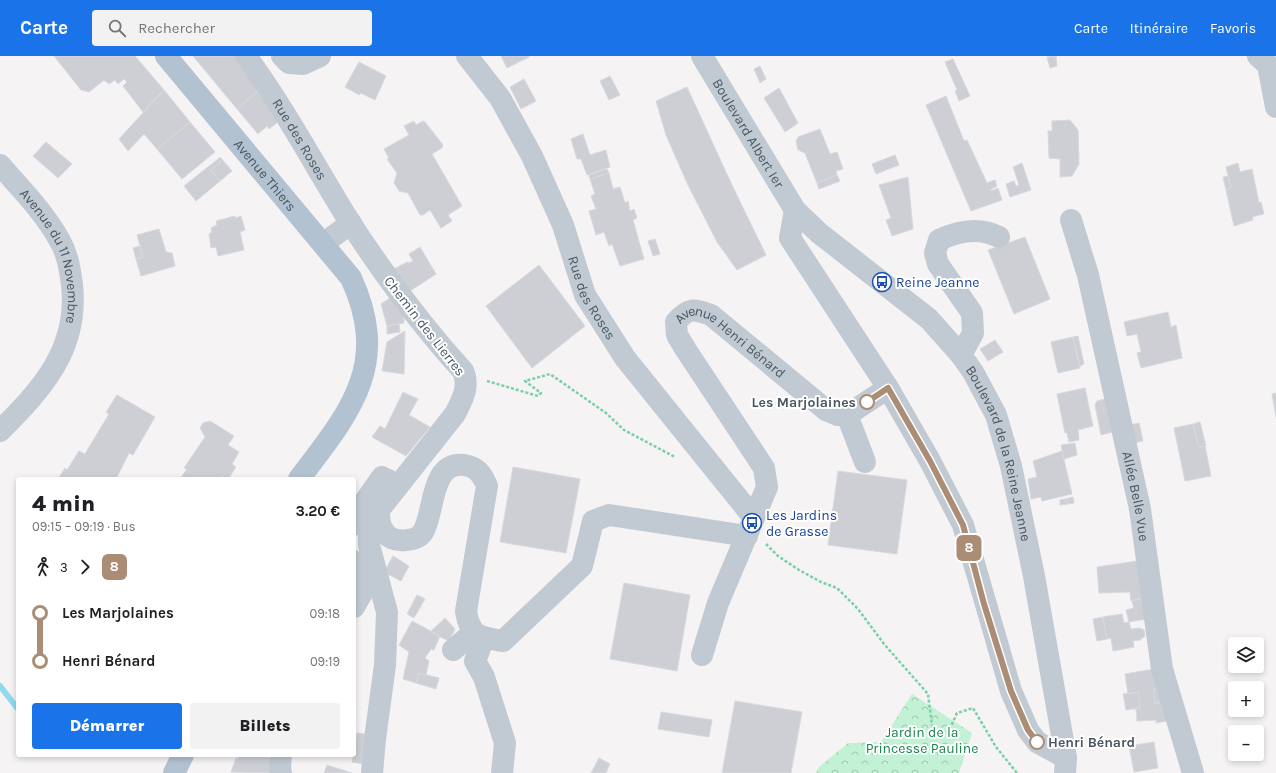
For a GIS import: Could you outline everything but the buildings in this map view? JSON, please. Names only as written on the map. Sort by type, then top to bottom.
[{"type":"main road","name":"Avenue Thiers","points":[[166,56],[351,278],[360,298],[366,321],[368,347],[359,389],[349,410],[300,477]]},
{"type":"main road","points":[[174,773],[182,757]]},
{"type":"street","name":"Rue des Roses","points":[[246,56],[286,115],[351,223]]},
{"type":"street","points":[[282,56],[289,63],[303,64],[320,56]]},
{"type":"street","name":"Rue des Roses","points":[[467,56],[500,98],[532,156],[563,225],[585,295],[625,358],[750,527]]},
{"type":"street","name":"Boulevard Albert Ier","points":[[702,56],[794,210]]},
{"type":"street","points":[[1258,56],[1268,65],[1276,108]]},
{"type":"street","name":"Avenue du 11 Novembre","points":[[0,165],[47,220],[61,242],[70,267],[73,294],[72,319],[57,364],[33,396],[0,431]]},
{"type":"street","points":[[794,210],[790,238],[888,388],[930,461],[963,525],[984,604],[1011,691],[1028,730],[1037,742],[1065,766]]},
{"type":"street","name":"Boulevard de la Reine Jeanne","points":[[794,210],[819,233],[929,320],[961,355],[973,372],[996,415],[1011,466],[1034,576],[1065,766]]},
{"type":"street","name":"Allée Belle Vue","points":[[1071,220],[1088,276],[1140,509],[1162,668],[1193,773]]},
{"type":"street","points":[[323,244],[351,223]]},
{"type":"street","name":"Chemin des Lierres","points":[[351,223],[394,288],[430,335],[464,371],[467,379],[463,396],[455,414],[398,485]]},
{"type":"street","points":[[961,355],[973,333],[972,313],[938,264],[935,253],[939,240],[949,235],[974,230],[988,231],[999,237]]},
{"type":"street","name":"Avenue Henri Bénard","points":[[702,655],[718,604],[767,486],[764,468],[677,335],[676,322],[684,312],[694,310],[711,315],[826,410],[838,415],[847,415]]},
{"type":"street","points":[[865,462],[847,415],[888,388]]},
{"type":"street","points":[[379,510],[380,523],[386,534],[395,539],[405,541],[416,539],[423,532],[440,476],[449,468],[460,465],[473,467],[483,475],[487,486],[466,611],[468,625],[479,636],[503,641],[582,566],[593,521],[610,515],[750,527]]},
{"type":"street","points":[[356,518],[358,511],[382,477],[398,485],[379,510],[369,534],[369,545],[388,612],[385,665],[372,773]]},
{"type":"street","points":[[356,569],[362,593],[356,604]]},
{"type":"street","points":[[453,650],[479,636]]},
{"type":"street","points":[[479,636],[475,662],[484,677],[505,743],[502,773]]},
{"type":"street","points":[[281,757],[281,773]]},
{"type":"path","points":[[467,379],[483,380],[538,396],[541,393],[525,381],[550,374],[606,413],[624,430],[676,458]]},
{"type":"path","points":[[750,527],[778,556],[821,582],[837,588],[858,609],[884,644],[928,694],[932,725],[937,734],[949,731],[957,713],[973,708],[996,747],[1017,773]]},
{"type":"green space","name":"Jardin de la Princesse Pauline","points":[[912,694],[972,733],[959,773],[816,773],[819,767],[848,743],[881,742]]},
{"type":"waterway","points":[[0,686],[16,706]]},
{"type":"bus line","name":"8","points":[[867,402],[888,388],[930,461],[963,525],[984,604],[1011,691],[1028,730],[1037,742]]},
{"type":"place","name":"Reine Jeanne","points":[[882,282]]},
{"type":"place","name":"Les Marjolaines","points":[[867,402]]},
{"type":"place","name":"Les Jardins de Grasse","points":[[752,523]]},
{"type":"place","name":"Henri Bénard","points":[[1037,742]]}]
